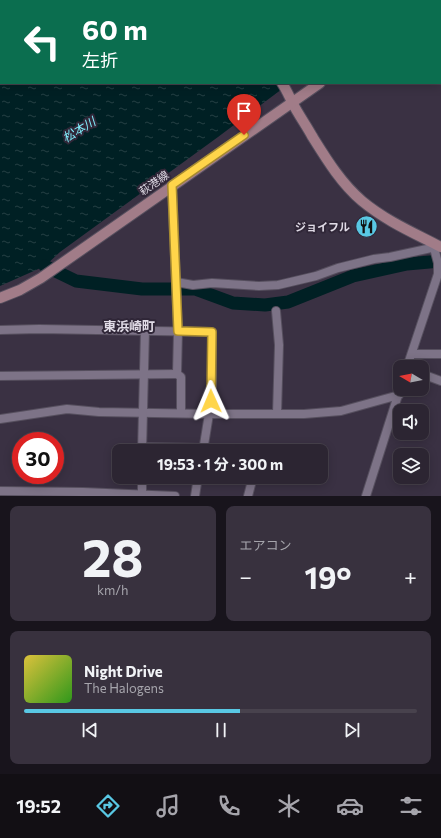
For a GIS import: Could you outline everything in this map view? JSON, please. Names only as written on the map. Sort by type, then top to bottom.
[{"type":"main road","name":"萩港線","points":[[0,298],[20,290],[41,278],[319,84]]},
{"type":"main road","points":[[284,87],[334,171],[348,187],[362,201],[389,220],[439,247]]},
{"type":"street","points":[[172,185],[178,331],[177,374],[181,378],[181,413]]},
{"type":"street","points":[[176,284],[212,283],[259,286],[278,285],[316,276],[338,268],[374,259],[439,247],[438,274],[410,360]]},
{"type":"street","points":[[276,311],[279,345],[277,414]]},
{"type":"street","points":[[0,330],[39,329],[212,332],[210,414],[204,444]]},
{"type":"street","points":[[142,444],[145,330]]},
{"type":"street","points":[[412,354],[441,354]]},
{"type":"street","points":[[0,376],[177,374]]},
{"type":"street","points":[[429,376],[441,380]]},
{"type":"street","points":[[0,419],[67,409],[99,412],[143,413],[304,414],[341,411],[393,394]]},
{"type":"street","points":[[366,496],[399,396]]},
{"type":"street","points":[[142,484],[142,494]]},
{"type":"street","points":[[195,496],[197,484]]},
{"type":"street","points":[[248,496],[251,484]]},
{"type":"street","points":[[0,491],[55,494],[142,494],[175,496]]},
{"type":"water","name":"松本川","points":[[0,84],[289,84],[60,252],[45,266],[0,286]]},
{"type":"waterway","points":[[45,266],[76,281],[142,289],[195,289],[233,303],[265,305],[288,302],[353,276],[407,264],[441,261]]},
{"type":"place","name":"ジョイフル","points":[[366,227]]},
{"type":"district","name":"東浜崎町","points":[[129,326]]},
{"type":"route","points":[[211,401],[212,332],[178,331],[172,185],[244,135]]}]
